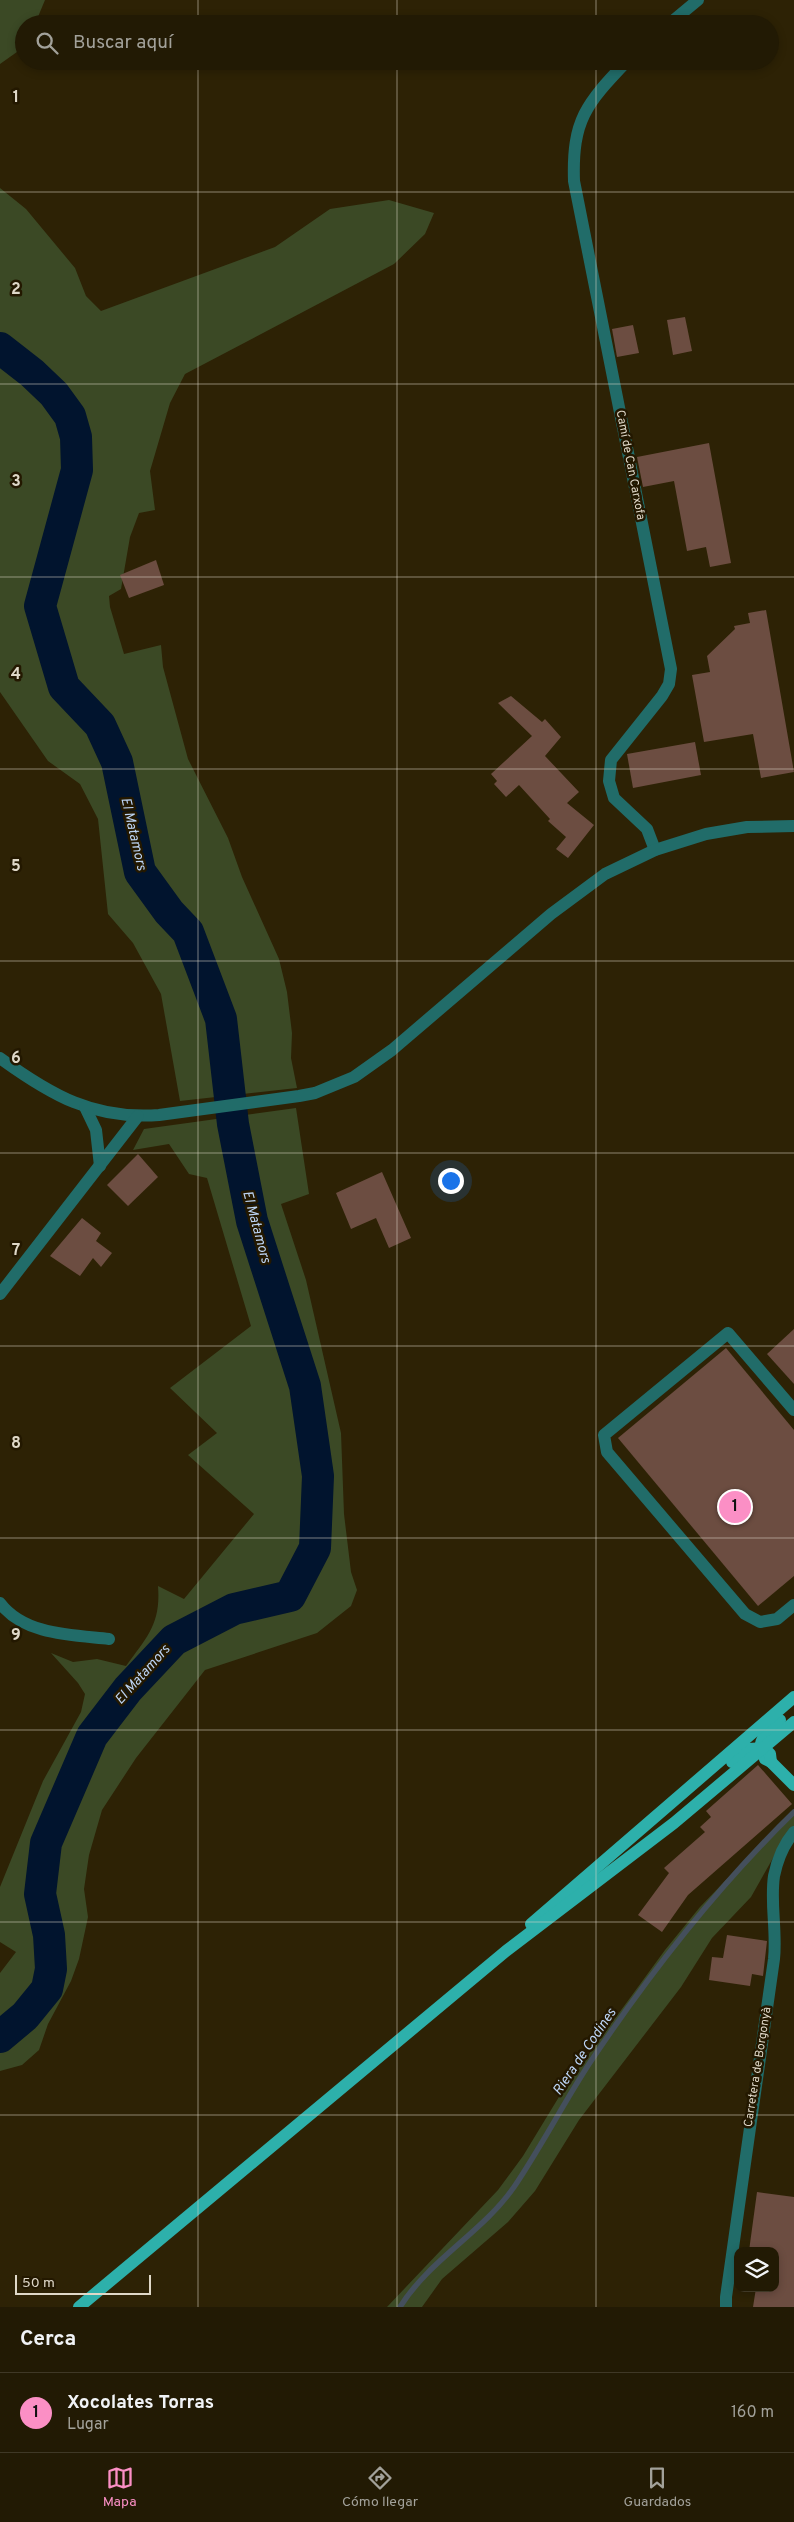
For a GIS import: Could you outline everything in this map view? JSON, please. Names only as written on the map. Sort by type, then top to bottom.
[{"type":"main road","points":[[506,1951],[518,1936],[794,1697]]},
{"type":"main road","points":[[794,1708],[763,1737],[764,1753],[794,1786]]},
{"type":"main road","points":[[79,2307],[506,1951],[764,1753],[794,1722]]},
{"type":"main road","points":[[640,1829],[691,1796],[744,1751],[764,1753]]},
{"type":"street","points":[[680,15],[698,0]]},
{"type":"street","name":"Camí de Can Carxofa","points":[[618,70],[600,89],[585,110],[573,148],[574,181],[671,669],[669,684],[662,696],[611,760],[608,781],[614,798],[647,829],[655,850]]},
{"type":"street","points":[[0,1058],[59,1098],[98,1111],[138,1116],[159,1115],[298,1096],[328,1088],[364,1072],[577,895],[606,874],[655,850],[723,831],[765,826],[794,826]]},
{"type":"street","points":[[85,1107],[96,1130],[100,1166]]},
{"type":"street","points":[[0,1294],[138,1116]]},
{"type":"street","points":[[794,1410],[728,1333],[604,1435],[607,1452],[745,1614],[760,1622],[777,1619],[794,1605]]},
{"type":"street","points":[[0,1603],[8,1614],[50,1633],[109,1639]]},
{"type":"street","name":"Carretera de Borgonyà","points":[[726,2307],[746,2142],[776,1938],[773,1899],[774,1876],[785,1842],[794,1832]]},
{"type":"green space","points":[[0,0],[45,0],[39,15],[15,15],[15,53],[0,64]]},
{"type":"green space","points":[[0,188],[26,209],[75,268],[86,296],[101,311],[275,247],[330,209],[389,200],[434,213],[425,234],[394,264],[185,374],[170,403],[150,471],[155,510],[139,513],[130,537],[121,589],[109,596],[110,607],[124,654],[161,645],[163,667],[188,759],[228,838],[242,877],[279,959],[287,992],[292,1033],[291,1058],[297,1088],[180,1101],[161,994],[133,943],[108,914],[98,819],[80,784],[48,761],[0,692]]},
{"type":"green space","points":[[296,1108],[309,1194],[281,1204],[306,1280],[341,1433],[344,1514],[351,1572],[357,1590],[351,1606],[317,1633],[205,1670],[136,1758],[102,1810],[89,1855],[84,1889],[88,1917],[79,1959],[71,1981],[48,2024],[39,2050],[22,2065],[0,2071],[0,1973],[16,1952],[0,1942],[0,1887],[43,1781],[81,1712],[85,1694],[78,1683],[51,1653],[73,1662],[97,1659],[126,1666],[146,1638],[155,1620],[158,1586],[184,1599],[254,1514],[188,1455],[217,1433],[170,1388],[251,1326],[207,1178],[189,1174],[169,1144],[133,1150],[144,1129]]},
{"type":"green space","points":[[794,1809],[794,1826],[786,1835],[751,1897],[712,1938],[681,1987],[579,2120],[535,2191],[508,2222],[442,2279],[422,2307],[387,2307],[498,2190],[523,2156],[565,2087],[665,1950],[700,1907]]},
{"type":"water","points":[[169,912],[202,926],[199,939],[192,944],[181,944],[178,927]]},
{"type":"building","points":[[685,317],[692,351],[673,355],[667,320]]},
{"type":"building","points":[[633,325],[639,353],[617,357],[612,329]]},
{"type":"building","points":[[709,443],[731,563],[710,567],[706,547],[687,551],[674,481],[643,487],[637,457]]},
{"type":"building","points":[[156,560],[164,585],[129,598],[120,575]]},
{"type":"building","points":[[766,610],[794,772],[761,778],[753,734],[704,742],[692,675],[710,672],[707,656],[735,629],[734,626],[750,623],[748,613]]},
{"type":"building","points":[[511,696],[542,722],[545,719],[561,737],[545,756],[579,792],[567,803],[594,825],[568,858],[556,849],[566,837],[548,821],[550,819],[519,785],[506,797],[494,784],[497,781],[491,774],[532,736],[498,703]]},
{"type":"building","points":[[695,742],[701,775],[633,788],[627,754]]},
{"type":"building","points":[[138,1154],[158,1177],[128,1206],[107,1185]]},
{"type":"building","points":[[382,1172],[411,1238],[389,1248],[376,1218],[351,1229],[336,1193]]},
{"type":"building","points":[[82,1218],[101,1233],[96,1241],[112,1253],[101,1267],[93,1258],[80,1276],[50,1256]]},
{"type":"building","points":[[794,1329],[794,1384],[767,1354]]},
{"type":"building","points":[[726,1348],[794,1430],[794,1576],[758,1606],[618,1438]]},
{"type":"building","points":[[758,1765],[792,1804],[688,1895],[662,1932],[638,1915],[669,1873],[664,1868],[705,1832],[700,1827],[711,1817],[706,1811]]},
{"type":"building","points":[[727,1935],[767,1941],[763,1976],[752,1974],[750,1986],[709,1980],[712,1957],[723,1958]]},
{"type":"building","points":[[757,2192],[794,2197],[794,2307],[753,2307],[755,2292],[779,2292],[779,2247],[750,2247]]},
{"type":"waterway","name":"El Matamors","points":[[0,348],[32,373],[54,394],[70,416],[76,437],[77,470],[40,606],[64,687],[100,725],[117,762],[140,872],[169,912],[188,932],[221,1019],[233,1124],[252,1221],[305,1386],[318,1476],[315,1548],[290,1596],[234,1609],[174,1640],[128,1689],[92,1736],[46,1843],[40,1894],[49,1935],[51,1969],[47,1989],[25,2016],[0,2037]]},
{"type":"waterway","name":"Riera de Codines","points":[[400,2307],[426,2274],[487,2218],[514,2187],[589,2064],[635,1997],[711,1901],[794,1812]]},
{"type":"place","name":"Xocolates Torras","points":[[735,1507]]}]
